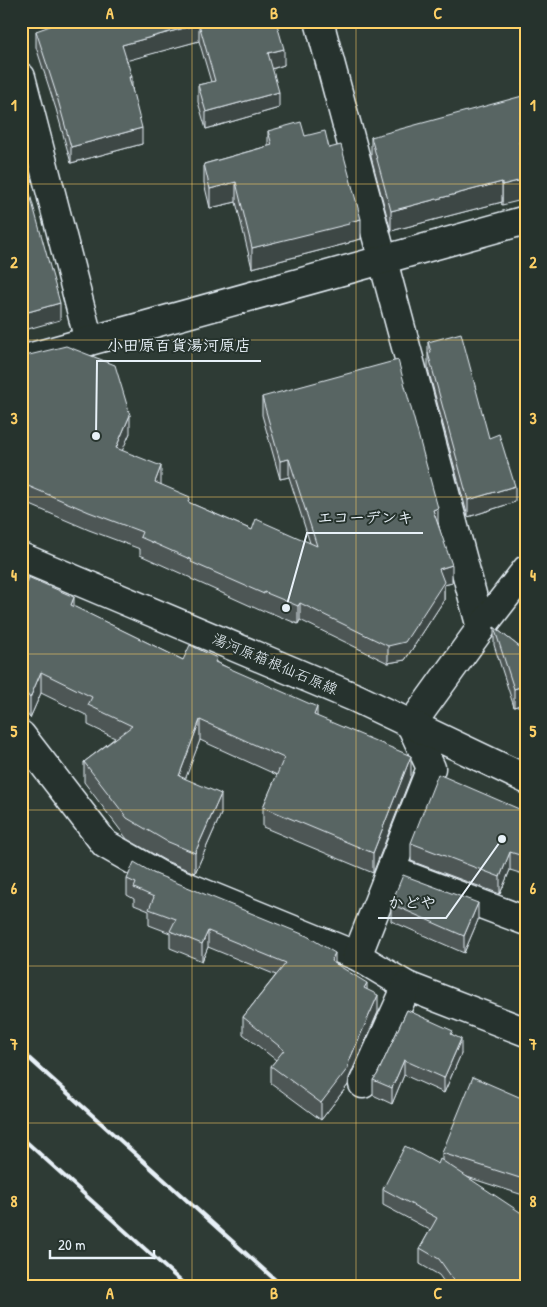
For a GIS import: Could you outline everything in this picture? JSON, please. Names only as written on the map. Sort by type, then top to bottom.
[{"type":"street","points":[[320,21],[481,628]]},
{"type":"street","points":[[21,77],[89,341]]},
{"type":"street","points":[[21,360],[526,220]]},
{"type":"street","name":"湯河原箱根仙石原線","points":[[21,557],[356,698],[526,779]]},
{"type":"street","points":[[357,956],[431,768],[410,725],[526,570]]},
{"type":"street","points":[[21,735],[106,844],[160,875],[357,956],[407,986],[526,1032]]},
{"type":"street","points":[[391,870],[526,921]]},
{"type":"street","points":[[363,1084],[407,986]]},
{"type":"building","points":[[64,21],[276,21],[284,49],[268,53],[279,92],[206,112],[198,85],[215,81],[199,24],[122,45],[132,77],[129,77],[142,128],[71,147],[36,31]]},
{"type":"building","points":[[526,95],[526,140],[519,142],[526,168],[526,179],[502,185],[502,182],[391,211],[371,137]]},
{"type":"building","points":[[301,122],[305,136],[325,131],[329,148],[341,145],[361,219],[349,222],[349,224],[252,248],[236,182],[210,189],[204,164],[272,145],[268,131]]},
{"type":"building","points":[[21,162],[60,303],[21,314]]},
{"type":"building","points":[[461,333],[489,438],[499,434],[515,486],[468,500],[428,353],[431,352],[428,342]]},
{"type":"building","points":[[66,346],[115,365],[130,415],[116,448],[161,466],[155,482],[190,497],[188,502],[252,530],[256,519],[317,546],[289,459],[280,461],[262,397],[398,360],[438,508],[433,510],[452,565],[439,569],[444,582],[405,642],[388,646],[300,603],[298,606],[264,592],[264,594],[191,562],[192,560],[140,537],[142,532],[21,483],[21,370],[25,373],[21,357]]},
{"type":"building","points":[[28,577],[74,597],[71,605],[183,660],[190,645],[217,658],[215,662],[317,707],[314,715],[411,756],[373,853],[263,807],[284,758],[200,720],[179,776],[221,794],[195,853],[166,841],[127,818],[84,762],[132,726],[88,705],[92,697],[41,672],[30,698],[21,686],[21,581],[26,583]]},
{"type":"building","points":[[494,627],[526,652],[526,685],[514,689]]},
{"type":"building","points":[[438,774],[526,812],[526,857],[510,852],[500,877],[411,843]]},
{"type":"building","points":[[134,862],[153,873],[307,936],[335,953],[331,961],[367,983],[364,988],[378,995],[349,1061],[348,1068],[321,1103],[271,1066],[284,1050],[243,1017],[286,963],[208,931],[202,944],[170,931],[176,919],[149,909],[154,897],[134,888],[136,883],[127,879]]},
{"type":"building","points":[[403,875],[478,903],[464,936],[391,904]]},
{"type":"building","points":[[407,1010],[453,1031],[451,1034],[461,1039],[444,1078],[404,1060],[392,1088],[373,1080]]},
{"type":"building","points":[[473,1077],[526,1100],[526,1180],[442,1153]]},
{"type":"building","points":[[405,1146],[438,1164],[440,1159],[526,1216],[526,1286],[458,1286],[439,1259],[420,1248],[437,1218],[383,1189]]},
{"type":"railway","points":[[21,1051],[282,1286]]},
{"type":"railway","points":[[21,1137],[186,1286]]},
{"type":"place","name":"小田原百貨湯河原店","points":[[96,436]]},
{"type":"place","name":"エコーデンキ","points":[[286,608]]},
{"type":"place","name":"かどや","points":[[502,839]]}]
